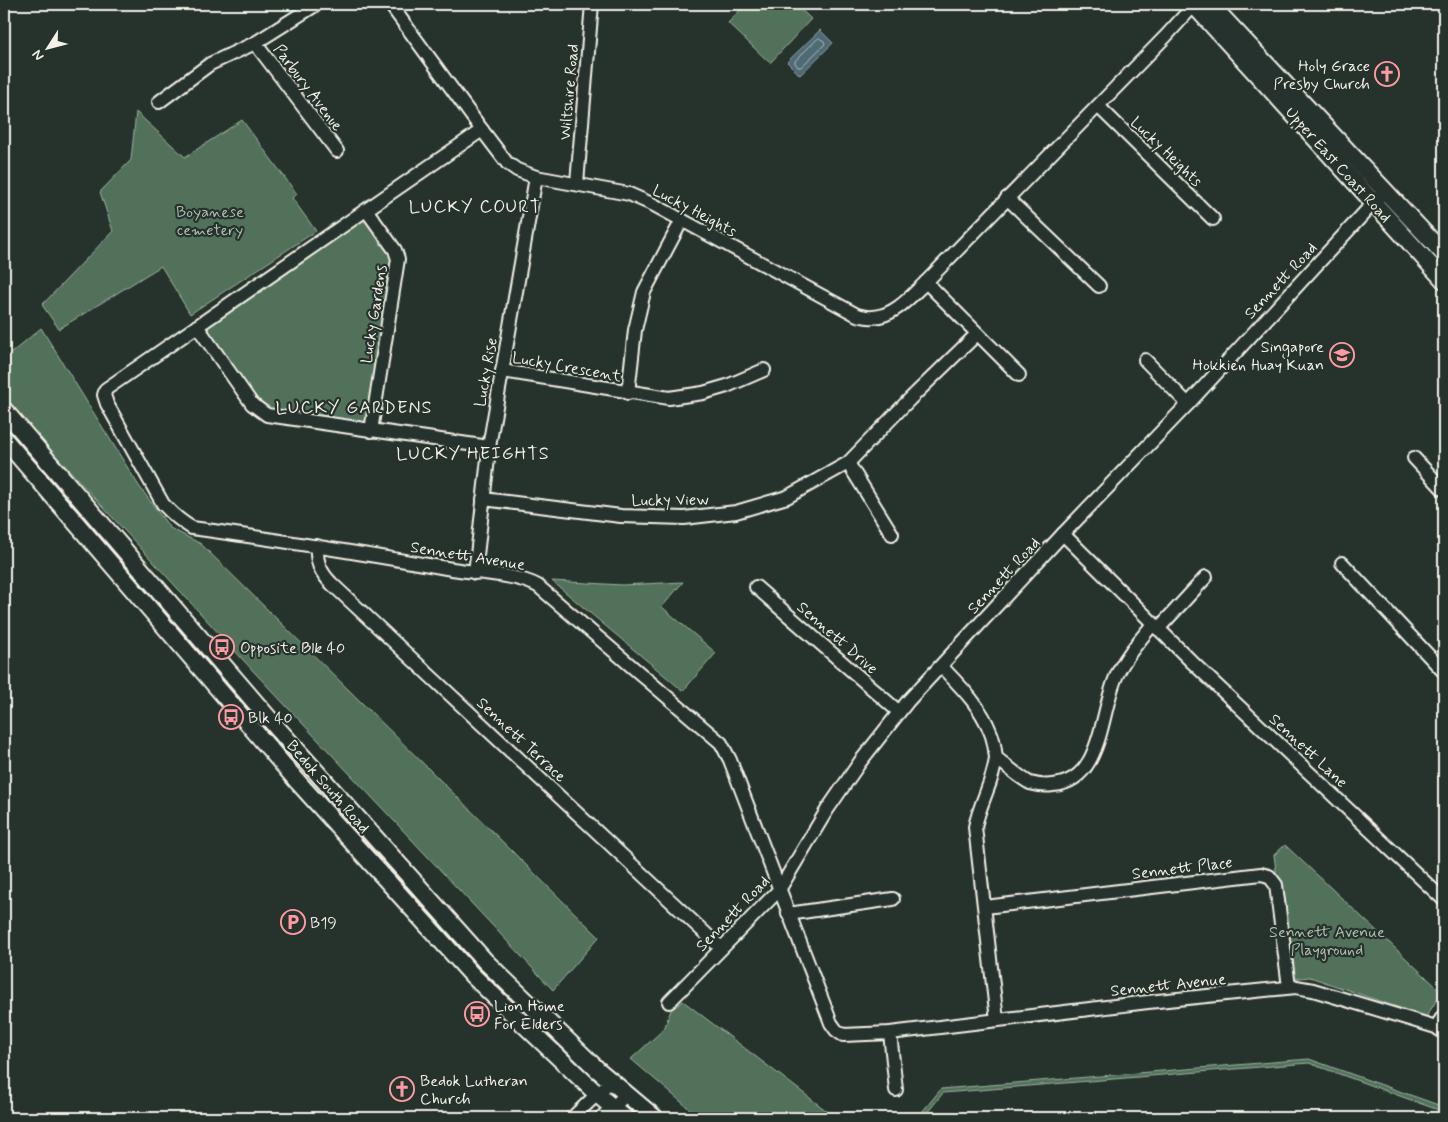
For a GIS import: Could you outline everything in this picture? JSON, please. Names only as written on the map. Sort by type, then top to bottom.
[{"type":"main road","name":"Upper East Coast Road","points":[[1198,4],[1386,190],[1444,254]]},
{"type":"main road","name":"Upper East Coast Road","points":[[1198,4],[1444,280]]},
{"type":"main road","name":"Bedok South Road","points":[[4,410],[278,729],[485,961],[611,1081],[655,1118]]},
{"type":"main road","name":"Bedok South Road","points":[[4,439],[298,782],[473,976],[597,1094],[613,1115]]},
{"type":"street","name":"Parbury Avenue","points":[[158,102],[210,64],[255,43],[317,4]]},
{"type":"street","name":"Lucky Heights","points":[[390,4],[507,163],[517,170],[536,177],[629,194],[654,205],[858,315],[873,318],[897,308],[926,282],[1198,4]]},
{"type":"street","name":"Wiltshire Road","points":[[577,183],[592,4]]},
{"type":"street","name":"Parbury Avenue","points":[[255,43],[337,151]]},
{"type":"street","name":"Lucky Heights","points":[[1098,106],[1213,220]]},
{"type":"street","points":[[482,130],[367,211],[197,326],[252,404],[260,412],[272,416],[489,447]]},
{"type":"street","name":"Lucky Rise","points":[[475,573],[489,447],[536,177]]},
{"type":"street","name":"Sennett Road","points":[[669,1002],[779,890],[860,762],[899,712],[1063,534],[1188,404],[1386,190]]},
{"type":"street","points":[[1007,198],[1099,286]]},
{"type":"street","name":"Lucky Gardens","points":[[367,211],[396,250],[398,259],[371,431]]},
{"type":"street","name":"Lucky Crescent","points":[[628,393],[635,330],[644,292],[682,220]]},
{"type":"street","points":[[926,282],[1019,376]]},
{"type":"street","name":"Sennett Avenue","points":[[197,326],[106,389],[104,395],[107,404],[163,504],[180,522],[192,528],[521,579],[538,586],[721,743],[730,760],[831,1022],[836,1030],[843,1035],[890,1033],[1289,987],[1313,990],[1440,1030]]},
{"type":"street","name":"Lucky View","points":[[483,498],[621,516],[684,518],[736,512],[787,497],[848,463],[977,334]]},
{"type":"street","points":[[1145,360],[1188,404]]},
{"type":"street","name":"Lucky Crescent","points":[[502,371],[628,393],[669,398],[703,393],[727,386],[764,370]]},
{"type":"street","points":[[1414,458],[1444,490]]},
{"type":"street","points":[[848,463],[892,534]]},
{"type":"street","name":"Sennett Lane","points":[[1063,534],[1155,626],[1444,900]]},
{"type":"street","name":"Sennett Terrace","points":[[317,546],[316,556],[319,567],[332,584],[722,948]]},
{"type":"street","points":[[1342,563],[1444,672]]},
{"type":"street","points":[[996,758],[1030,782],[1046,786],[1062,784],[1080,774],[1093,755],[1115,678],[1124,662],[1155,626],[1206,577]]},
{"type":"street","name":"Sennett Drive","points":[[756,587],[899,712]]},
{"type":"street","points":[[941,666],[966,691],[981,712],[991,732],[996,758],[994,774],[982,798],[975,827],[996,1020]]},
{"type":"street","name":"Sennett Place","points":[[985,907],[1261,874],[1269,876],[1276,886],[1289,987]]},
{"type":"street","points":[[788,914],[893,899]]},
{"type":"street","points":[[1440,1030],[1444,1015]]},
{"type":"street","points":[[890,1033],[896,1090]]},
{"type":"street","points":[[572,1118],[611,1081]]},
{"type":"street","points":[[613,1115],[627,1094]]},
{"type":"green space","points":[[746,4],[795,4],[811,19],[770,63],[728,23]]},
{"type":"green space","name":"Boyanese cemetery","points":[[136,112],[185,157],[242,120],[297,194],[292,198],[316,231],[190,314],[161,266],[59,329],[42,305],[113,231],[100,192],[131,160]]},
{"type":"green space","points":[[363,220],[368,221],[392,255],[367,426],[270,410],[259,404],[208,333],[208,326]]},
{"type":"green space","points":[[41,328],[139,486],[170,528],[201,544],[599,937],[553,990],[256,674],[4,399],[4,359]]},
{"type":"green space","points":[[552,581],[622,585],[683,582],[662,607],[716,653],[683,691]]},
{"type":"green space","name":"Sennett Avenue Playground","points":[[1285,845],[1442,992],[1426,1017],[1310,977],[1290,979],[1274,855]]},
{"type":"green space","points":[[683,1001],[836,1118],[700,1118],[631,1059],[664,1029],[671,1010]]},
{"type":"green space","points":[[1309,1059],[1444,1107],[1444,1112],[1309,1063],[943,1093],[923,1118],[917,1118],[941,1089]]},
{"type":"water","points":[[820,30],[833,43],[800,75],[787,62]]},
{"type":"place","name":"Holy Grace Presby Church","points":[[1387,74]]},
{"type":"place","name":"Singapore Hokkien Huay Kuan","points":[[1342,355]]},
{"type":"place","name":"Opposite Blk 40","points":[[222,647]]},
{"type":"place","name":"Blk 40","points":[[231,717]]},
{"type":"place","name":"B19","points":[[293,922]]},
{"type":"place","name":"Lion Home For Elders","points":[[477,1014]]},
{"type":"place","name":"Bedok Lutheran Church","points":[[402,1089]]},
{"type":"district","name":"LUCKY COURT","points":[[475,206]]},
{"type":"district","name":"LUCKY GARDENS","points":[[354,407]]},
{"type":"district","name":"LUCKY HEIGHTS","points":[[473,453]]}]
